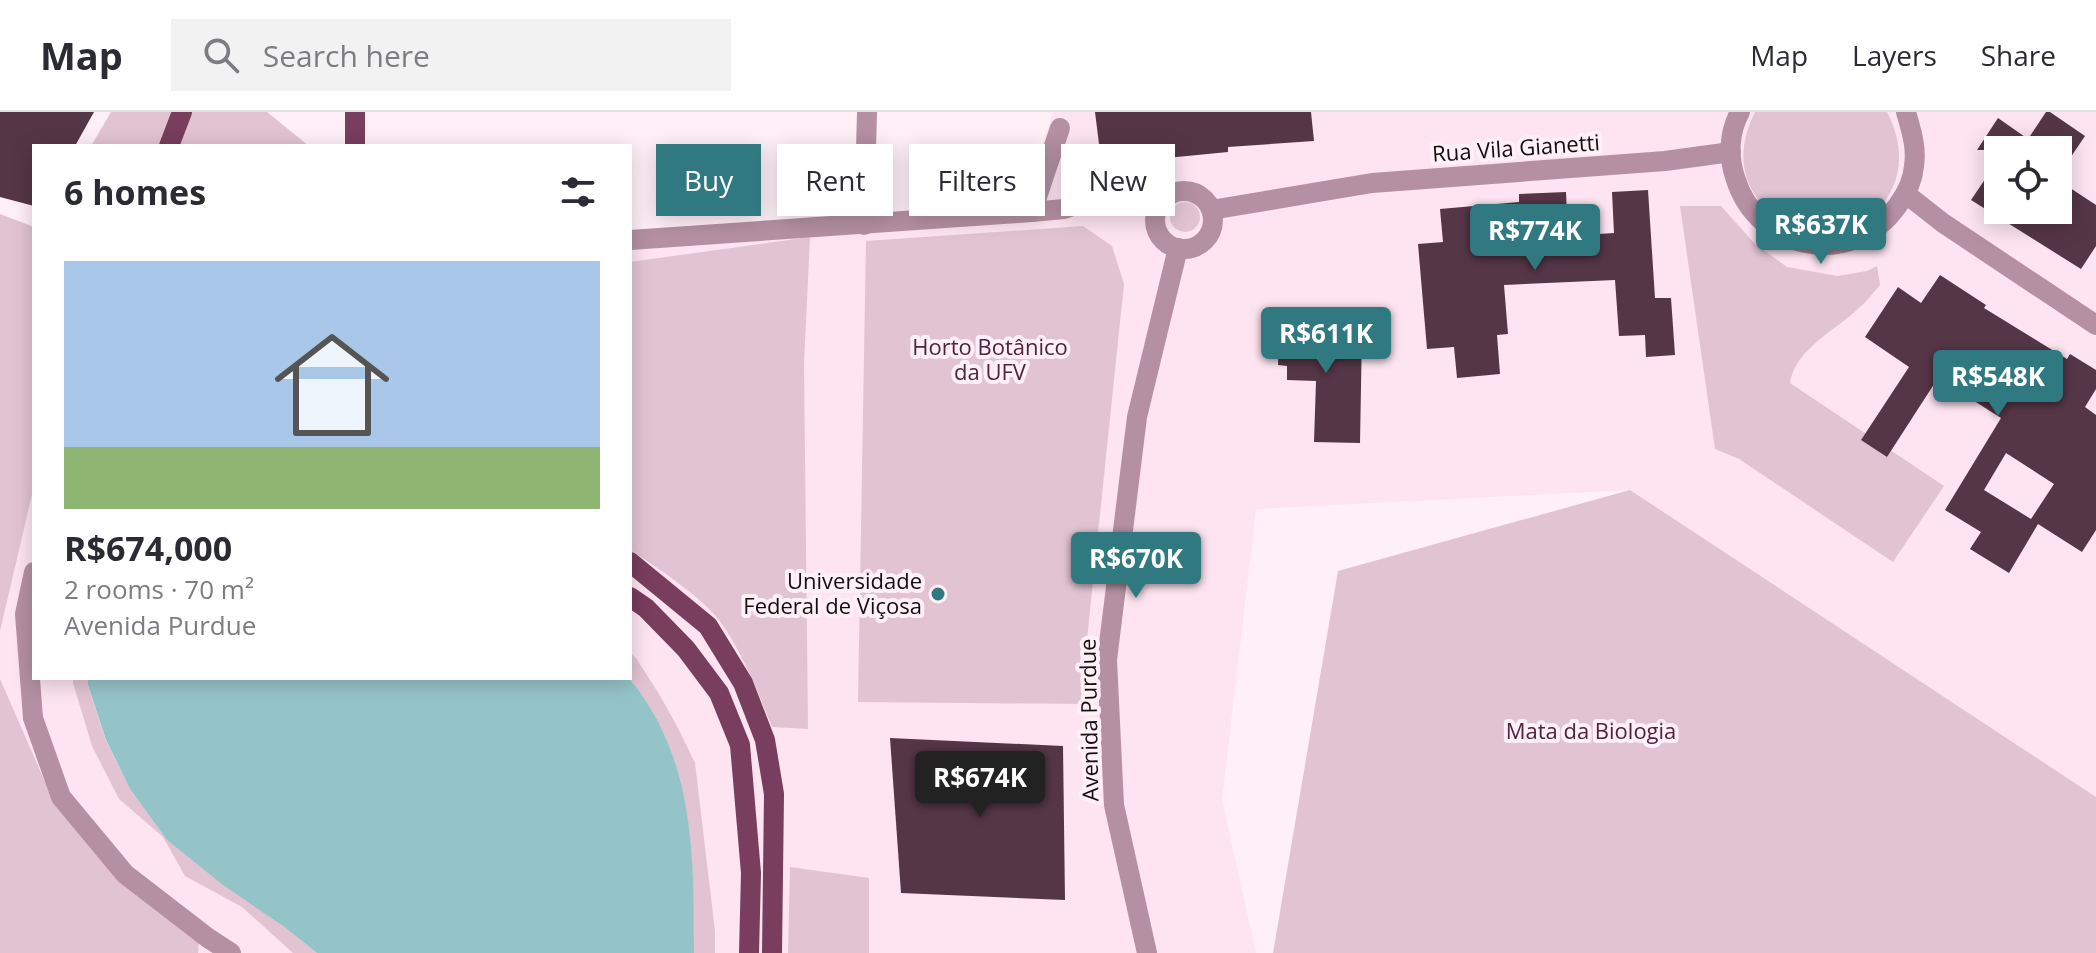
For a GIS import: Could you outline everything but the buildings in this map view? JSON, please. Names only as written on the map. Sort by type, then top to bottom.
[{"type":"main road","points":[[170,144],[182,112]]},
{"type":"main road","points":[[355,112],[355,144]]},
{"type":"main road","points":[[632,564],[708,626],[743,683],[765,740],[774,794],[772,953]]},
{"type":"main road","points":[[632,598],[646,608],[686,649],[719,693],[740,745],[751,873],[749,953]]},
{"type":"street","points":[[864,225],[867,112]]},
{"type":"street","points":[[1740,112],[1731,140],[1731,164],[1739,192],[1756,217],[1779,235],[1808,244],[1837,245],[1866,236],[1889,217],[1906,194],[1914,167],[1914,138],[1906,112]]},
{"type":"street","points":[[1045,173],[1060,128]]},
{"type":"street","name":"Rua Vila Gianetti","points":[[1211,210],[1372,183],[1665,161],[1731,152]]},
{"type":"street","points":[[1156,216],[1158,232],[1169,245],[1186,249],[1195,247],[1209,236],[1213,219],[1207,202],[1190,192],[1175,192]]},
{"type":"street","points":[[1906,194],[1943,223],[2096,325]]},
{"type":"street","points":[[632,240],[980,216]]},
{"type":"street","name":"Avenida Purdue","points":[[1147,953],[1114,805],[1107,660],[1137,417],[1178,248]]},
{"type":"street","points":[[32,581],[25,614],[33,718],[61,797],[125,874],[207,946],[231,953]]},
{"type":"shaded area","name":"Universidade Federal de Viçosa","points":[[1053,112],[2096,112],[2096,801],[1630,490],[1256,509],[1222,800],[1256,953],[0,953],[0,217],[32,227],[32,680],[632,680],[632,250],[954,216],[1045,216],[1045,144],[1042,144]]},
{"type":"green space","points":[[111,112],[267,112],[307,144],[92,144]]},
{"type":"green space","points":[[1755,112],[1887,112],[1899,149],[1895,181],[1880,207],[1857,224],[1829,233],[1800,230],[1773,216],[1751,188],[1744,169],[1745,140]]},
{"type":"green space","points":[[1179,203],[1191,203],[1199,211],[1199,223],[1191,231],[1179,231],[1171,223],[1170,216],[1175,216],[1175,205]]},
{"type":"green space","points":[[1680,206],[1721,206],[1755,244],[1787,267],[1838,276],[1877,266],[1880,285],[1858,309],[1808,350],[1793,371],[1790,383],[1944,486],[1893,562],[1739,459],[1715,449]]},
{"type":"green space","points":[[0,214],[32,226],[32,495],[0,631]]},
{"type":"green space","name":"Horto Botânico da UFV","points":[[1083,226],[1112,246],[1124,284],[1087,639],[1088,704],[858,702],[866,241]]},
{"type":"green space","points":[[810,237],[804,364],[808,729],[772,727],[742,659],[719,620],[690,592],[632,551],[632,262]]},
{"type":"green space","name":"Mata da Biologia","points":[[1630,490],[2096,797],[2096,953],[1273,953],[1338,571]]},
{"type":"green space","points":[[632,654],[659,694],[695,763],[715,953],[694,953],[693,880],[686,808],[667,741],[651,708],[630,680]]},
{"type":"green space","points":[[0,679],[53,800],[200,932],[198,953],[0,953]]},
{"type":"green space","points":[[73,680],[88,680],[106,741],[130,789],[167,840],[317,953],[293,953],[242,907],[185,876],[163,837],[119,799],[92,746]]},
{"type":"green space","points":[[790,867],[869,878],[869,953],[788,953]]},
{"type":"water","points":[[88,680],[630,680],[651,709],[679,774],[691,844],[694,953],[317,953],[167,840],[130,789],[106,740]]},
{"type":"place","name":"Universidade Federal de Viçosa","points":[[938,594]]}]
